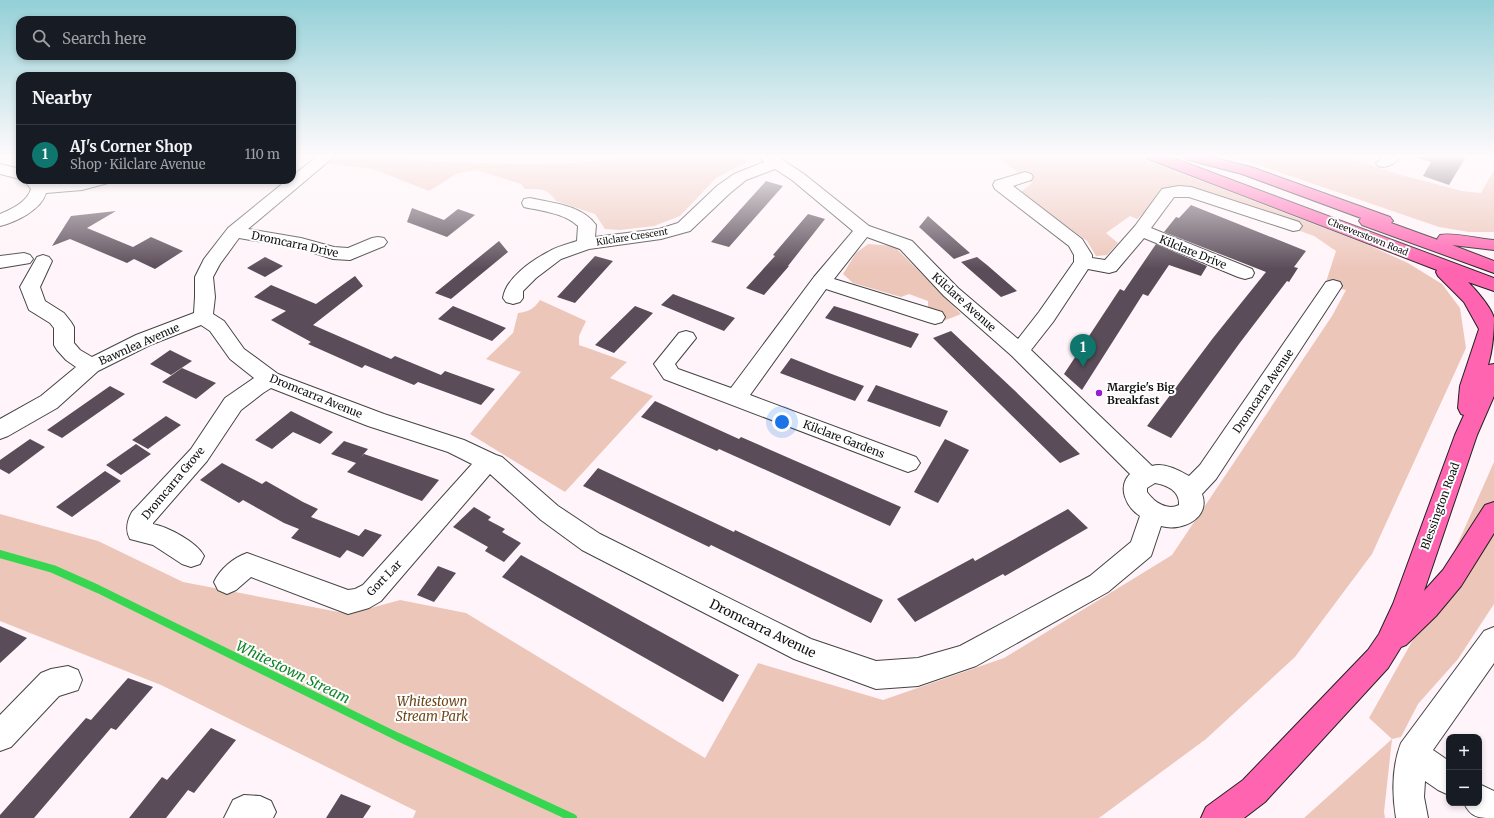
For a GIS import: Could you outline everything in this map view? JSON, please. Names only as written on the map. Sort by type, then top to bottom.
[{"type":"main road","name":"Cheeverstown Road","points":[[1254,193],[1494,286]]},
{"type":"main road","name":"Cheeverstown Road","points":[[1291,193],[1494,267]]},
{"type":"main road","points":[[1308,193],[1394,225],[1435,238],[1494,245]]},
{"type":"main road","points":[[1436,264],[1461,285],[1478,304],[1490,329],[1471,386],[1466,435]]},
{"type":"main road","name":"Blessington Road","points":[[1390,642],[1406,604],[1466,435],[1494,371]]},
{"type":"main road","name":"Blessington Road","points":[[1217,818],[1254,791],[1378,659],[1390,642],[1427,606],[1452,578],[1494,512]]},
{"type":"street","points":[[0,221],[17,213],[36,199],[36,193]]},
{"type":"street","points":[[203,317],[205,297],[204,277],[211,263],[234,232],[281,193]]},
{"type":"street","name":"Kilclare Crescent","points":[[513,298],[514,290],[529,274],[555,255],[586,244],[661,234],[684,227],[720,193]]},
{"type":"street","name":"Kilclare Avenue","points":[[817,193],[863,230],[906,245],[951,292],[1019,351],[1146,475]]},
{"type":"street","points":[[1012,193],[1076,243],[1083,255],[1083,262],[1046,317],[1019,351]]},
{"type":"street","points":[[1083,262],[1109,267],[1141,230],[1168,193]]},
{"type":"street","points":[[1195,193],[1293,226]]},
{"type":"street","name":"Kilclare Crescent","points":[[530,203],[566,212],[580,218],[587,225],[586,244]]},
{"type":"street","points":[[736,398],[821,281],[863,230]]},
{"type":"street","name":"Kilclare Drive","points":[[1141,230],[1245,273]]},
{"type":"street","name":"Dromcarra Drive","points":[[234,232],[301,243],[333,253],[350,254],[378,242]]},
{"type":"street","points":[[0,262],[34,260],[30,287],[36,305],[57,318],[64,327],[64,345],[73,355],[91,366]]},
{"type":"street","points":[[821,281],[935,318]]},
{"type":"street","name":"Dromcarra Avenue","points":[[1188,492],[1208,472],[1333,286]]},
{"type":"street","name":"Bawnlea Avenue","points":[[0,430],[49,402],[91,366],[142,340],[203,317]]},
{"type":"street","name":"Dromcarra Avenue","points":[[203,317],[217,326],[237,354],[270,379],[376,420],[456,446],[494,464],[549,512],[591,542],[804,650],[876,675],[918,672],[966,657],[1099,584],[1142,548],[1153,513]]},
{"type":"street","name":"Kilclare Gardens","points":[[686,338],[664,364],[670,374],[908,463]]},
{"type":"street","name":"Dromcarra Grove","points":[[191,556],[159,536],[138,532],[141,519],[199,455],[216,428],[234,404],[255,387],[270,379]]},
{"type":"street","name":"Gort Lar","points":[[226,582],[246,564],[348,602],[360,600],[372,593],[488,462]]},
{"type":"street","points":[[1155,474],[1174,479],[1182,485],[1192,499],[1192,507],[1189,513],[1182,517],[1163,517],[1146,508],[1136,495],[1135,488],[1136,483],[1140,478],[1146,475],[1155,474]]},
{"type":"street","points":[[1412,818],[1408,797],[1412,754],[1494,641]]},
{"type":"street","points":[[0,736],[51,683],[68,680]]},
{"type":"street","points":[[1412,754],[1446,777]]},
{"type":"street","points":[[1482,802],[1494,810]]},
{"type":"green space","points":[[549,193],[702,193],[680,216],[654,226],[620,230],[605,229],[595,214],[556,201]]},
{"type":"green space","name":"Whitestown Stream Park","points":[[1023,193],[1167,193],[1137,219],[1130,216],[1106,233],[1118,243],[1107,255],[1096,256],[1087,241]]},
{"type":"green space","name":"Whitestown Stream Park","points":[[1195,193],[1233,193],[1366,244],[1408,263],[1442,284],[1460,308],[1466,348],[1372,554],[1295,657],[1206,739],[1099,818],[413,818],[416,811],[161,685],[0,621],[0,514],[98,541],[183,582],[349,614],[400,600],[466,613],[705,758],[758,663],[883,700],[1004,658],[1172,555],[1332,316],[1346,290],[1325,285],[1336,251],[1314,236]]},
{"type":"green space","points":[[1340,193],[1494,193],[1494,232],[1469,232],[1439,227]]},
{"type":"green space","points":[[868,244],[894,246],[961,314],[936,324],[939,316],[928,308],[928,301],[909,294],[901,297],[853,283],[843,274],[856,253]]},
{"type":"green space","points":[[540,300],[586,321],[579,336],[579,345],[627,362],[610,378],[653,396],[565,492],[470,434],[521,372],[486,359],[513,333],[518,313],[530,310]]},
{"type":"green space","points":[[1494,462],[1494,604],[1458,659],[1418,704],[1401,737],[1392,739],[1369,718],[1423,622]]},
{"type":"green space","points":[[1392,739],[1384,812],[1385,818],[1304,818]]},
{"type":"building","points":[[755,193],[777,193],[729,247],[711,242]]},
{"type":"building","points":[[1191,205],[1306,251],[1294,267],[1298,268],[1289,282],[1287,281],[1239,344],[1171,438],[1147,426],[1213,338],[1266,272],[1164,232],[1176,217],[1179,218]]},
{"type":"building","points":[[412,208],[444,220],[458,209],[475,215],[447,237],[407,222]]},
{"type":"building","points":[[116,211],[87,228],[133,247],[151,237],[183,251],[155,269],[134,259],[127,263],[70,239],[52,246],[71,216]]},
{"type":"building","points":[[808,214],[825,219],[789,266],[764,295],[746,288],[775,256],[773,255]]},
{"type":"building","points":[[928,216],[970,253],[954,259],[919,227]]},
{"type":"building","points":[[499,241],[508,252],[451,299],[435,293]]},
{"type":"building","points":[[1156,244],[1207,266],[1201,276],[1169,265],[1148,296],[1143,294],[1082,390],[1064,374],[1120,289],[1124,291]]},
{"type":"building","points":[[595,256],[613,261],[575,303],[557,297]]},
{"type":"building","points":[[265,257],[283,266],[265,277],[247,268]]},
{"type":"building","points":[[977,257],[1017,291],[1001,297],[961,262]]},
{"type":"building","points":[[355,276],[363,286],[313,325],[391,359],[395,356],[441,375],[445,371],[495,389],[481,405],[418,382],[414,385],[365,365],[362,368],[308,344],[311,342],[271,320],[286,311],[254,297],[271,285],[316,304]]},
{"type":"building","points":[[673,294],[735,318],[724,331],[661,305]]},
{"type":"building","points":[[453,306],[506,328],[492,341],[438,319]]},
{"type":"building","points":[[635,306],[653,313],[614,353],[595,345]]},
{"type":"building","points":[[834,306],[919,334],[911,348],[825,318]]},
{"type":"building","points":[[951,331],[1080,454],[1060,463],[933,338]]},
{"type":"building","points":[[170,350],[192,361],[171,375],[150,364]]},
{"type":"building","points":[[791,358],[864,386],[855,401],[780,373]]},
{"type":"building","points":[[182,368],[216,383],[196,399],[162,382]]},
{"type":"building","points":[[876,385],[948,411],[940,427],[867,401]]},
{"type":"building","points":[[110,386],[125,394],[62,438],[47,430]]},
{"type":"building","points":[[655,401],[739,439],[741,437],[901,507],[890,526],[719,449],[717,451],[641,417]]},
{"type":"building","points":[[291,411],[333,432],[320,444],[293,432],[272,449],[255,440]]},
{"type":"building","points":[[166,416],[181,425],[148,449],[132,440]]},
{"type":"building","points":[[30,439],[45,447],[9,474],[0,469],[0,460]]},
{"type":"building","points":[[945,439],[969,450],[938,503],[914,492]]},
{"type":"building","points":[[344,441],[368,449],[361,457],[364,454],[439,480],[422,501],[347,472],[356,463],[331,454]]},
{"type":"building","points":[[136,444],[151,454],[121,475],[106,465]]},
{"type":"building","points":[[222,463],[262,484],[266,481],[318,509],[311,517],[359,536],[365,529],[382,535],[363,557],[347,550],[340,558],[291,538],[299,529],[284,523],[243,500],[239,503],[200,480]]},
{"type":"building","points":[[598,468],[734,532],[735,530],[883,600],[871,623],[711,545],[709,547],[583,486]]},
{"type":"building","points":[[105,471],[121,481],[72,517],[56,507]]},
{"type":"building","points":[[474,507],[491,517],[488,520],[505,529],[502,532],[521,543],[504,562],[485,551],[488,547],[453,527]]},
{"type":"building","points":[[1068,509],[1088,528],[1005,576],[1003,574],[915,622],[897,599],[973,558],[975,561]]},
{"type":"building","points":[[521,555],[739,675],[723,702],[502,577]]},
{"type":"building","points":[[438,566],[456,573],[434,602],[417,595]]},
{"type":"building","points":[[0,626],[27,638],[0,663]]},
{"type":"building","points":[[128,678],[153,687],[116,730],[111,728],[34,818],[0,818],[0,815],[86,718],[91,720]]},
{"type":"building","points":[[211,728],[236,740],[194,793],[188,790],[166,818],[129,818],[162,777],[167,780]]},
{"type":"building","points":[[341,794],[371,806],[363,818],[326,818]]},
{"type":"waterway","name":"Whitestown Stream","points":[[0,554],[53,569],[98,589],[398,737],[573,818]]},
{"type":"place","name":"AJ's Corner Shop","points":[[1083,367]]},
{"type":"place","name":"Margie's Big Breakfast","points":[[1099,393]]}]
